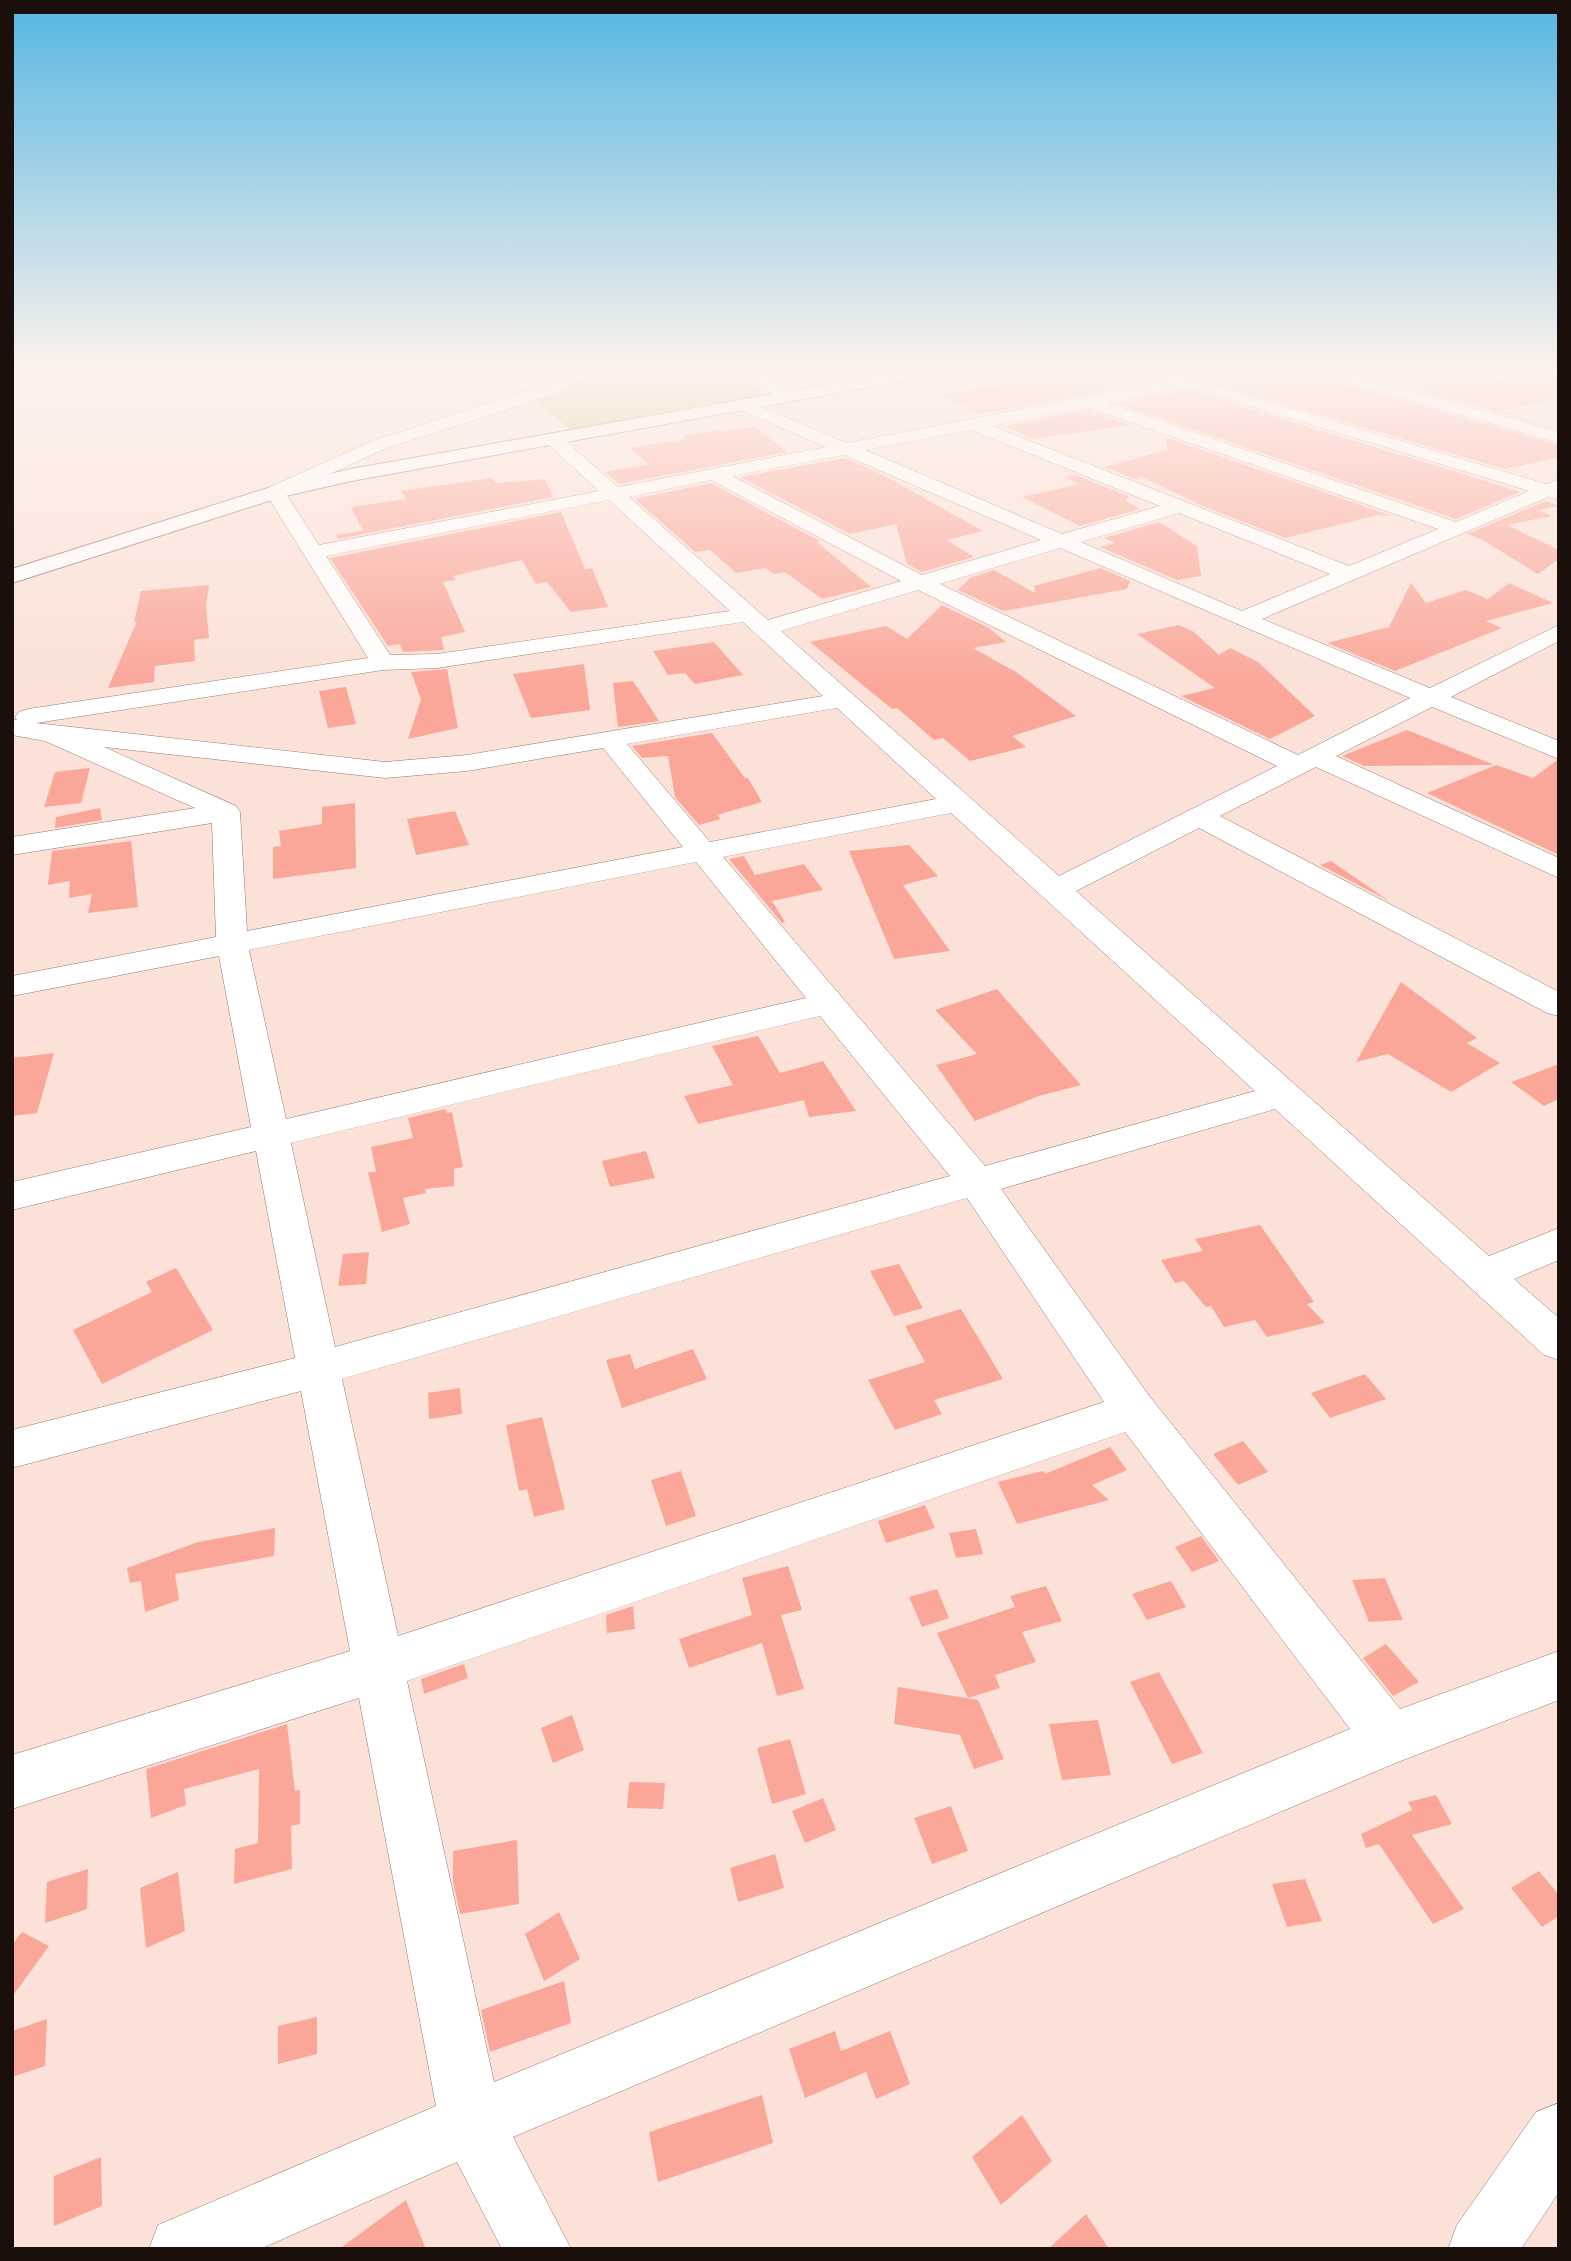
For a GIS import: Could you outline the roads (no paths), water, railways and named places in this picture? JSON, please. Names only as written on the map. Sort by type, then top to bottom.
[{"type":"main road","points":[[12,576],[275,492],[344,477]]},
{"type":"street","points":[[309,477],[275,492],[383,663]]},
{"type":"street","points":[[593,477],[1559,1343]]},
{"type":"street","points":[[313,552],[700,477]]},
{"type":"street","points":[[718,477],[919,582],[1305,760],[1559,869]]},
{"type":"street","points":[[913,477],[1242,619],[1559,751]]},
{"type":"street","points":[[1106,477],[1350,574]]},
{"type":"street","points":[[1300,477],[1457,529]]},
{"type":"street","points":[[1509,477],[1555,490]]},
{"type":"street","points":[[1242,619],[1555,490]]},
{"type":"street","points":[[25,727],[196,694],[383,663],[437,661],[754,622],[919,582],[1181,506]]},
{"type":"street","points":[[12,570],[35,568]]},
{"type":"street","points":[[1055,890],[1428,696],[1555,637]]},
{"type":"street","points":[[25,727],[385,769],[467,763],[842,700]]},
{"type":"street","points":[[25,727],[226,812]]},
{"type":"street","points":[[609,739],[975,1180],[1134,1410],[1390,1739]]},
{"type":"street","points":[[12,986],[957,803]]},
{"type":"street","points":[[12,846],[226,812]]},
{"type":"street","points":[[226,812],[232,943],[471,2123],[538,2249]]},
{"type":"street","points":[[1198,816],[1559,1006]]},
{"type":"street","points":[[12,1196],[827,1003]]},
{"type":"street","points":[[12,1449],[318,1369],[975,1180],[1283,1095]]},
{"type":"street","points":[[1483,1275],[1559,1243]]},
{"type":"street","points":[[12,1782],[379,1667],[1134,1410]]},
{"type":"street","points":[[182,2249],[471,2123],[1390,1739],[1559,1675]]},
{"type":"street","points":[[1481,2249],[1559,2135]]}]
